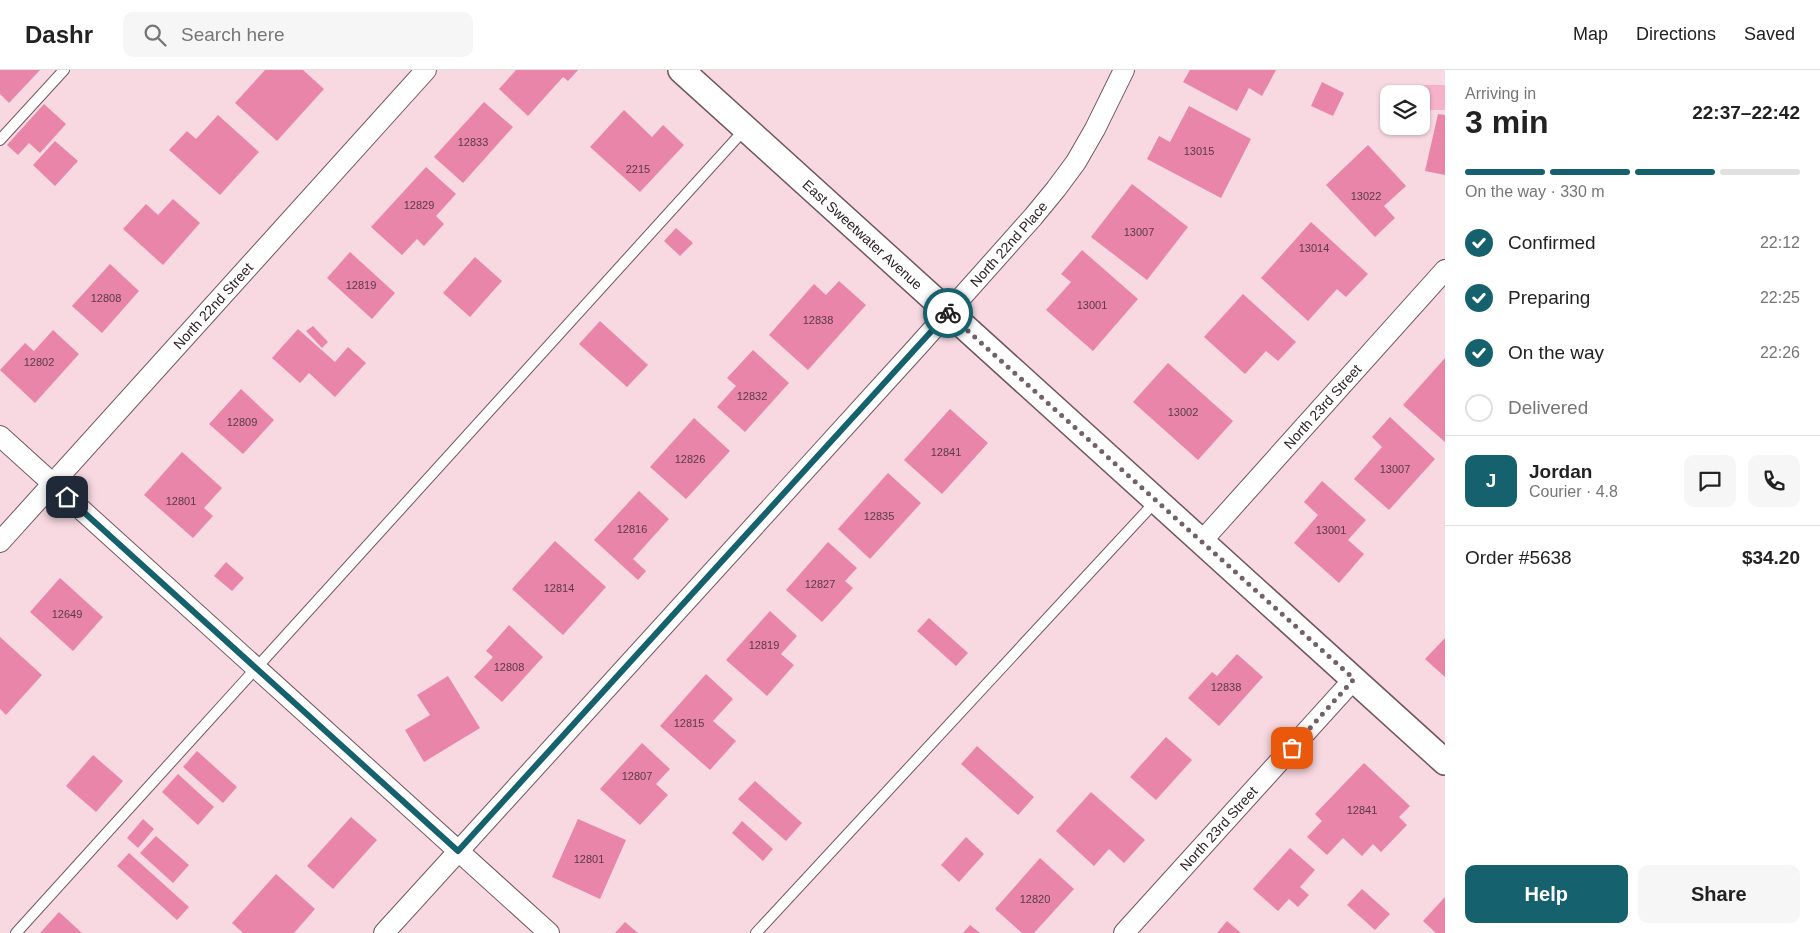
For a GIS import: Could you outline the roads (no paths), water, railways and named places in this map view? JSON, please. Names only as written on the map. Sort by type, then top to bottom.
[{"type":"street","name":"North 22nd Street","points":[[0,542],[426,70]]},
{"type":"street","name":"East Sweetwater Avenue","points":[[681,70],[1445,762]]},
{"type":"street","name":"North 22nd Place","points":[[384,933],[948,313],[1056,189],[1076,162],[1095,129],[1124,70]]},
{"type":"street","name":"North 23rd Street","points":[[1201,542],[1445,270]]},
{"type":"street","points":[[0,436],[549,933]]},
{"type":"street","name":"North 23rd Street","points":[[1124,933],[1354,679]]},
{"type":"lane","points":[[0,140],[64,70]]},
{"type":"lane","points":[[16,933],[745,129]]},
{"type":"lane","points":[[756,933],[1156,501]]}]
